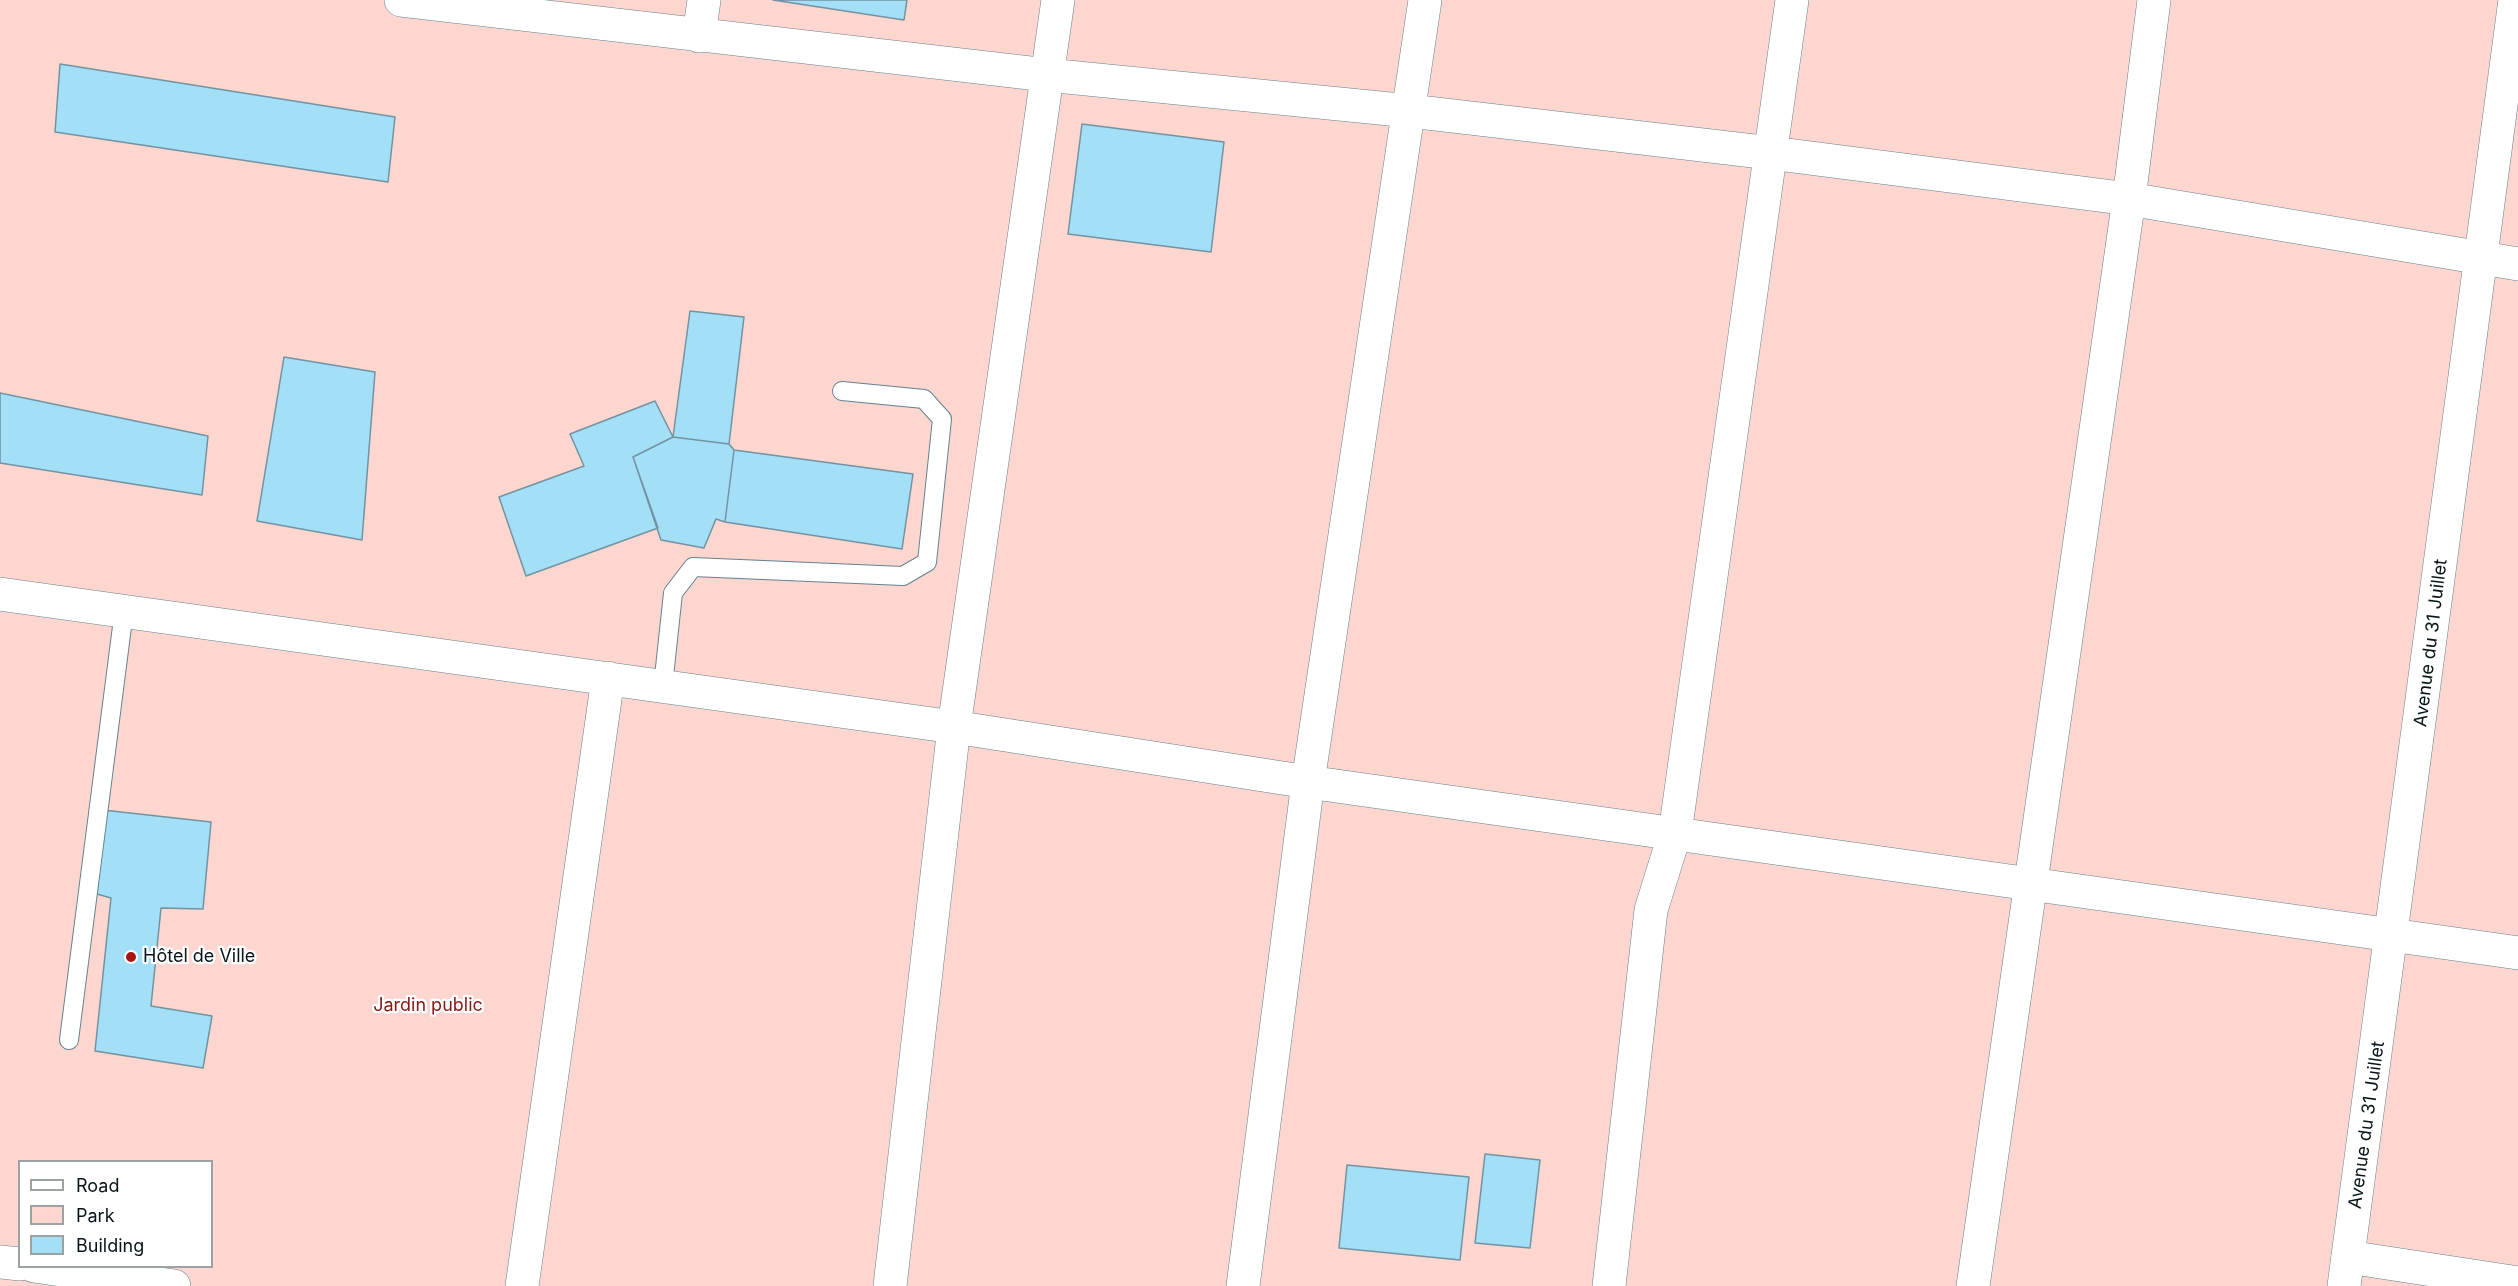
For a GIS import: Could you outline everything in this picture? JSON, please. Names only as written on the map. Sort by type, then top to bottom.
[{"type":"street","points":[[699,36],[704,0]]},
{"type":"street","points":[[890,1286],[954,727],[1058,0]]},
{"type":"street","points":[[1243,1286],[1308,782],[1425,0]]},
{"type":"street","points":[[1609,1286],[1650,910],[1675,833],[1792,0]]},
{"type":"street","points":[[1973,1286],[2029,882],[2129,199],[2154,0]]},
{"type":"street","name":"Avenue du 31 Juillet","points":[[2346,1272],[2516,0]]},
{"type":"street","points":[[414,1],[1047,75],[1410,111],[1771,153],[2129,199],[2518,264]]},
{"type":"street","points":[[0,594],[954,727],[1308,782],[2518,952]]},
{"type":"street","points":[[522,1286],[608,678]]},
{"type":"street","points":[[0,1262],[18,1264]]},
{"type":"street","points":[[48,1268],[167,1285]]},
{"type":"street","points":[[2346,1272],[2518,1283]]},
{"type":"lane","points":[[663,686],[673,593],[693,567],[903,576],[927,562],[942,419],[924,399],[843,391]]},
{"type":"lane","points":[[69,1040],[124,611]]},
{"type":"green space","name":"Jardin public","points":[[0,0],[2518,0],[2518,1286],[0,1286]]},
{"type":"building","points":[[773,0],[907,0],[904,20]]},
{"type":"building","points":[[60,64],[395,117],[388,182],[55,132]]},
{"type":"building","points":[[1082,124],[1224,142],[1211,252],[1068,234]]},
{"type":"building","points":[[690,311],[744,317],[729,444],[673,437]]},
{"type":"building","points":[[284,357],[375,372],[362,540],[257,521]]},
{"type":"building","points":[[0,393],[208,436],[202,495],[0,463]]},
{"type":"building","points":[[655,401],[673,437],[633,457],[658,528],[526,576],[499,497],[584,466],[570,434]]},
{"type":"building","points":[[673,437],[729,444],[734,450],[725,522],[716,519],[704,548],[661,540],[633,457]]},
{"type":"building","points":[[734,450],[913,474],[902,549],[725,522]]},
{"type":"building","name":"Hôtel de Ville","points":[[103,810],[211,822],[203,909],[161,908],[151,1006],[212,1016],[203,1068],[95,1051],[111,898],[97,894]]},
{"type":"building","points":[[1485,1154],[1540,1160],[1530,1248],[1475,1243]]},
{"type":"building","points":[[1347,1165],[1469,1177],[1460,1260],[1339,1248]]},
{"type":"place","name":"Hôtel de Ville","points":[[131,957]]}]
